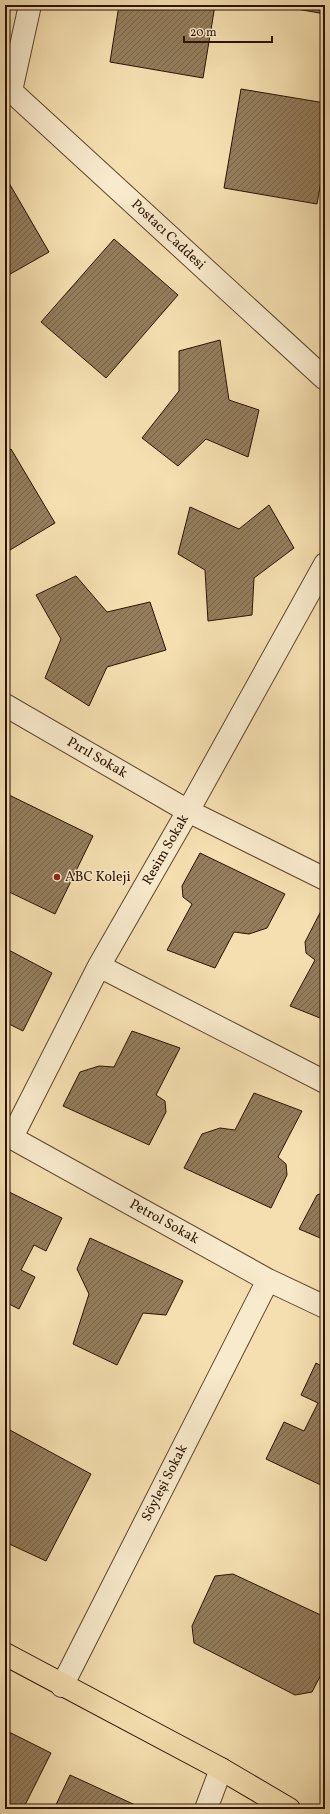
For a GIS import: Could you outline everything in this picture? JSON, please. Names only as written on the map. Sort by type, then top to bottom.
[{"type":"main road","points":[[5,1654],[62,1686],[221,1769],[289,1809]]},
{"type":"street","points":[[8,93],[30,5]]},
{"type":"street","name":"Postacı Caddesi","points":[[8,93],[325,379]]},
{"type":"street","name":"Resim Sokak","points":[[8,1136],[99,966],[188,812],[325,564]]},
{"type":"street","name":"Pırıl Sokak","points":[[5,705],[188,812],[325,879]]},
{"type":"street","points":[[99,966],[325,1082]]},
{"type":"street","name":"Petrol Sokak","points":[[8,1136],[268,1280],[325,1306]]},
{"type":"street","name":"Söyleşi Sokak","points":[[62,1686],[268,1280]]},
{"type":"street","points":[[206,1809],[221,1769]]},
{"type":"building","points":[[119,5],[215,5],[203,78],[110,62]]},
{"type":"building","points":[[274,5],[325,5],[325,14]]},
{"type":"building","points":[[241,89],[325,103],[325,158],[317,204],[224,188]]},
{"type":"building","points":[[5,176],[49,252],[5,277]]},
{"type":"building","points":[[114,239],[178,295],[106,378],[41,322]]},
{"type":"building","points":[[220,340],[229,400],[259,410],[248,457],[206,439],[178,466],[142,438],[179,391],[179,351]]},
{"type":"building","points":[[11,449],[55,523],[5,553],[5,453]]},
{"type":"building","points":[[269,505],[294,548],[254,578],[252,615],[208,621],[205,570],[178,554],[190,507],[239,529]]},
{"type":"building","points":[[76,576],[107,612],[150,602],[166,650],[107,667],[89,706],[45,678],[61,639],[36,595]]},
{"type":"building","points":[[5,793],[93,836],[55,914],[5,890]]},
{"type":"building","points":[[200,853],[285,894],[267,928],[249,934],[234,932],[215,968],[167,950],[192,904],[183,897],[182,886]]},
{"type":"building","points":[[322,909],[325,910],[325,1020],[290,1006],[315,960],[306,953],[305,942]]},
{"type":"building","points":[[5,948],[52,973],[23,1031],[5,1022]]},
{"type":"building","points":[[132,1031],[180,1048],[156,1095],[165,1101],[166,1112],[149,1145],[63,1106],[80,1072],[99,1066],[114,1067]]},
{"type":"building","points":[[254,1093],[302,1111],[278,1157],[286,1164],[287,1175],[271,1208],[184,1168],[202,1134],[220,1128],[235,1130]]},
{"type":"building","points":[[5,1190],[62,1218],[46,1251],[34,1245],[21,1270],[35,1277],[19,1309],[5,1302]]},
{"type":"building","points":[[325,1192],[325,1240],[299,1229],[317,1195]]},
{"type":"building","points":[[90,1238],[183,1281],[166,1315],[143,1313],[117,1365],[73,1344],[89,1294],[77,1269]]},
{"type":"building","points":[[316,1363],[325,1368],[325,1487],[266,1459],[284,1422],[304,1431],[318,1403],[301,1395]]},
{"type":"building","points":[[8,1429],[91,1474],[46,1561],[5,1542],[5,1436]]},
{"type":"building","points":[[233,1574],[325,1617],[325,1667],[312,1692],[295,1695],[194,1643],[192,1626],[215,1576]]},
{"type":"building","points":[[5,1730],[51,1753],[23,1809],[5,1809]]},
{"type":"building","points":[[70,1775],[144,1809],[54,1809]]},
{"type":"place","name":"ABC Koleji","points":[[57,877]]}]
